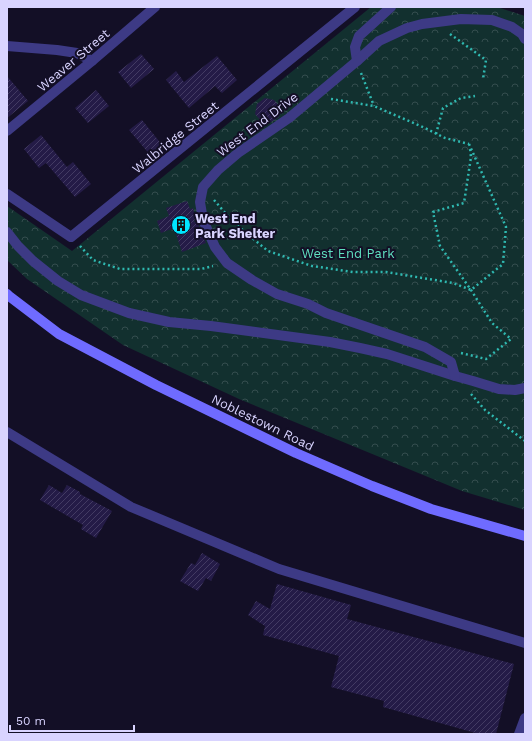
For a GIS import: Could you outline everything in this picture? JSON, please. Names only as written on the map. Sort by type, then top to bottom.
[{"type":"main road","name":"Noblestown Road","points":[[7,294],[59,334],[156,385],[296,453],[372,486],[431,509],[525,536]]},
{"type":"street","name":"Weaver Street","points":[[7,131],[155,7]]},
{"type":"street","name":"Walbridge Street","points":[[71,237],[355,7]]},
{"type":"street","points":[[357,61],[355,47],[359,36],[391,7]]},
{"type":"street","name":"West End Drive","points":[[203,187],[218,170],[238,153],[289,118],[379,41],[407,28],[439,21],[461,19],[492,20],[512,27],[522,34],[525,39]]},
{"type":"street","points":[[7,46],[77,53],[92,61]]},
{"type":"street","points":[[203,187],[200,202],[203,220],[215,246],[227,263],[252,280],[277,294],[308,304],[326,313],[425,347],[451,362],[455,376]]},
{"type":"street","points":[[7,194],[71,237]]},
{"type":"street","points":[[7,232],[33,261],[58,281],[81,295],[129,313],[169,322],[211,326],[330,342],[387,354],[499,389],[515,390],[525,388]]},
{"type":"street","points":[[7,432],[131,507],[279,569],[525,643]]},
{"type":"street","points":[[519,734],[525,718]]},
{"type":"path","points":[[439,21],[449,34],[486,60],[483,79]]},
{"type":"path","points":[[357,61],[374,106]]},
{"type":"path","points":[[315,96],[374,106],[445,138],[469,144]]},
{"type":"path","points":[[436,134],[443,108],[461,98],[475,96]]},
{"type":"path","points":[[469,144],[506,227],[503,264],[471,290]]},
{"type":"path","points":[[458,353],[486,359],[510,340],[492,324],[471,290],[440,246],[433,212],[464,203],[471,157],[469,144]]},
{"type":"path","points":[[203,187],[234,223],[268,251],[312,266],[353,272],[386,272],[453,283],[471,290]]},
{"type":"path","points":[[71,237],[93,260],[120,269],[201,269],[227,263]]},
{"type":"path","points":[[470,393],[485,410],[525,441]]},
{"type":"green space","name":"West End Park","points":[[371,7],[497,7],[525,16],[525,510],[462,491],[239,399],[123,345],[27,279],[7,260],[7,206],[72,251]]},
{"type":"building","points":[[141,54],[154,69],[131,88],[118,72]]},
{"type":"building","points":[[217,56],[237,80],[222,93],[215,86],[189,108],[166,80],[176,71],[184,82]]},
{"type":"building","points":[[7,76],[28,101],[7,118]]},
{"type":"building","points":[[96,90],[109,106],[88,123],[75,108]]},
{"type":"building","points":[[265,98],[274,100],[280,107],[279,117],[271,122],[261,121],[255,114],[257,104]]},
{"type":"building","points":[[142,120],[163,146],[151,156],[129,130]]},
{"type":"building","points":[[41,135],[67,167],[73,162],[91,184],[75,197],[46,163],[39,168],[24,149]]},
{"type":"building","name":"West End Park Shelter","points":[[187,201],[190,209],[193,208],[196,220],[194,222],[197,221],[206,243],[182,252],[174,228],[161,233],[157,221],[169,216],[166,208]]},
{"type":"building","points":[[49,485],[62,493],[67,485],[80,492],[80,494],[112,511],[96,538],[81,529],[83,525],[40,500]]},
{"type":"building","points":[[202,553],[220,564],[211,581],[206,578],[198,591],[180,581],[191,563],[195,565]]},
{"type":"building","points":[[277,584],[351,605],[347,619],[514,664],[496,734],[479,734],[383,707],[384,701],[331,687],[339,656],[263,635],[265,626],[248,615],[256,601],[270,609]]},
{"type":"place","name":"West End Park Shelter","points":[[181,225]]}]
